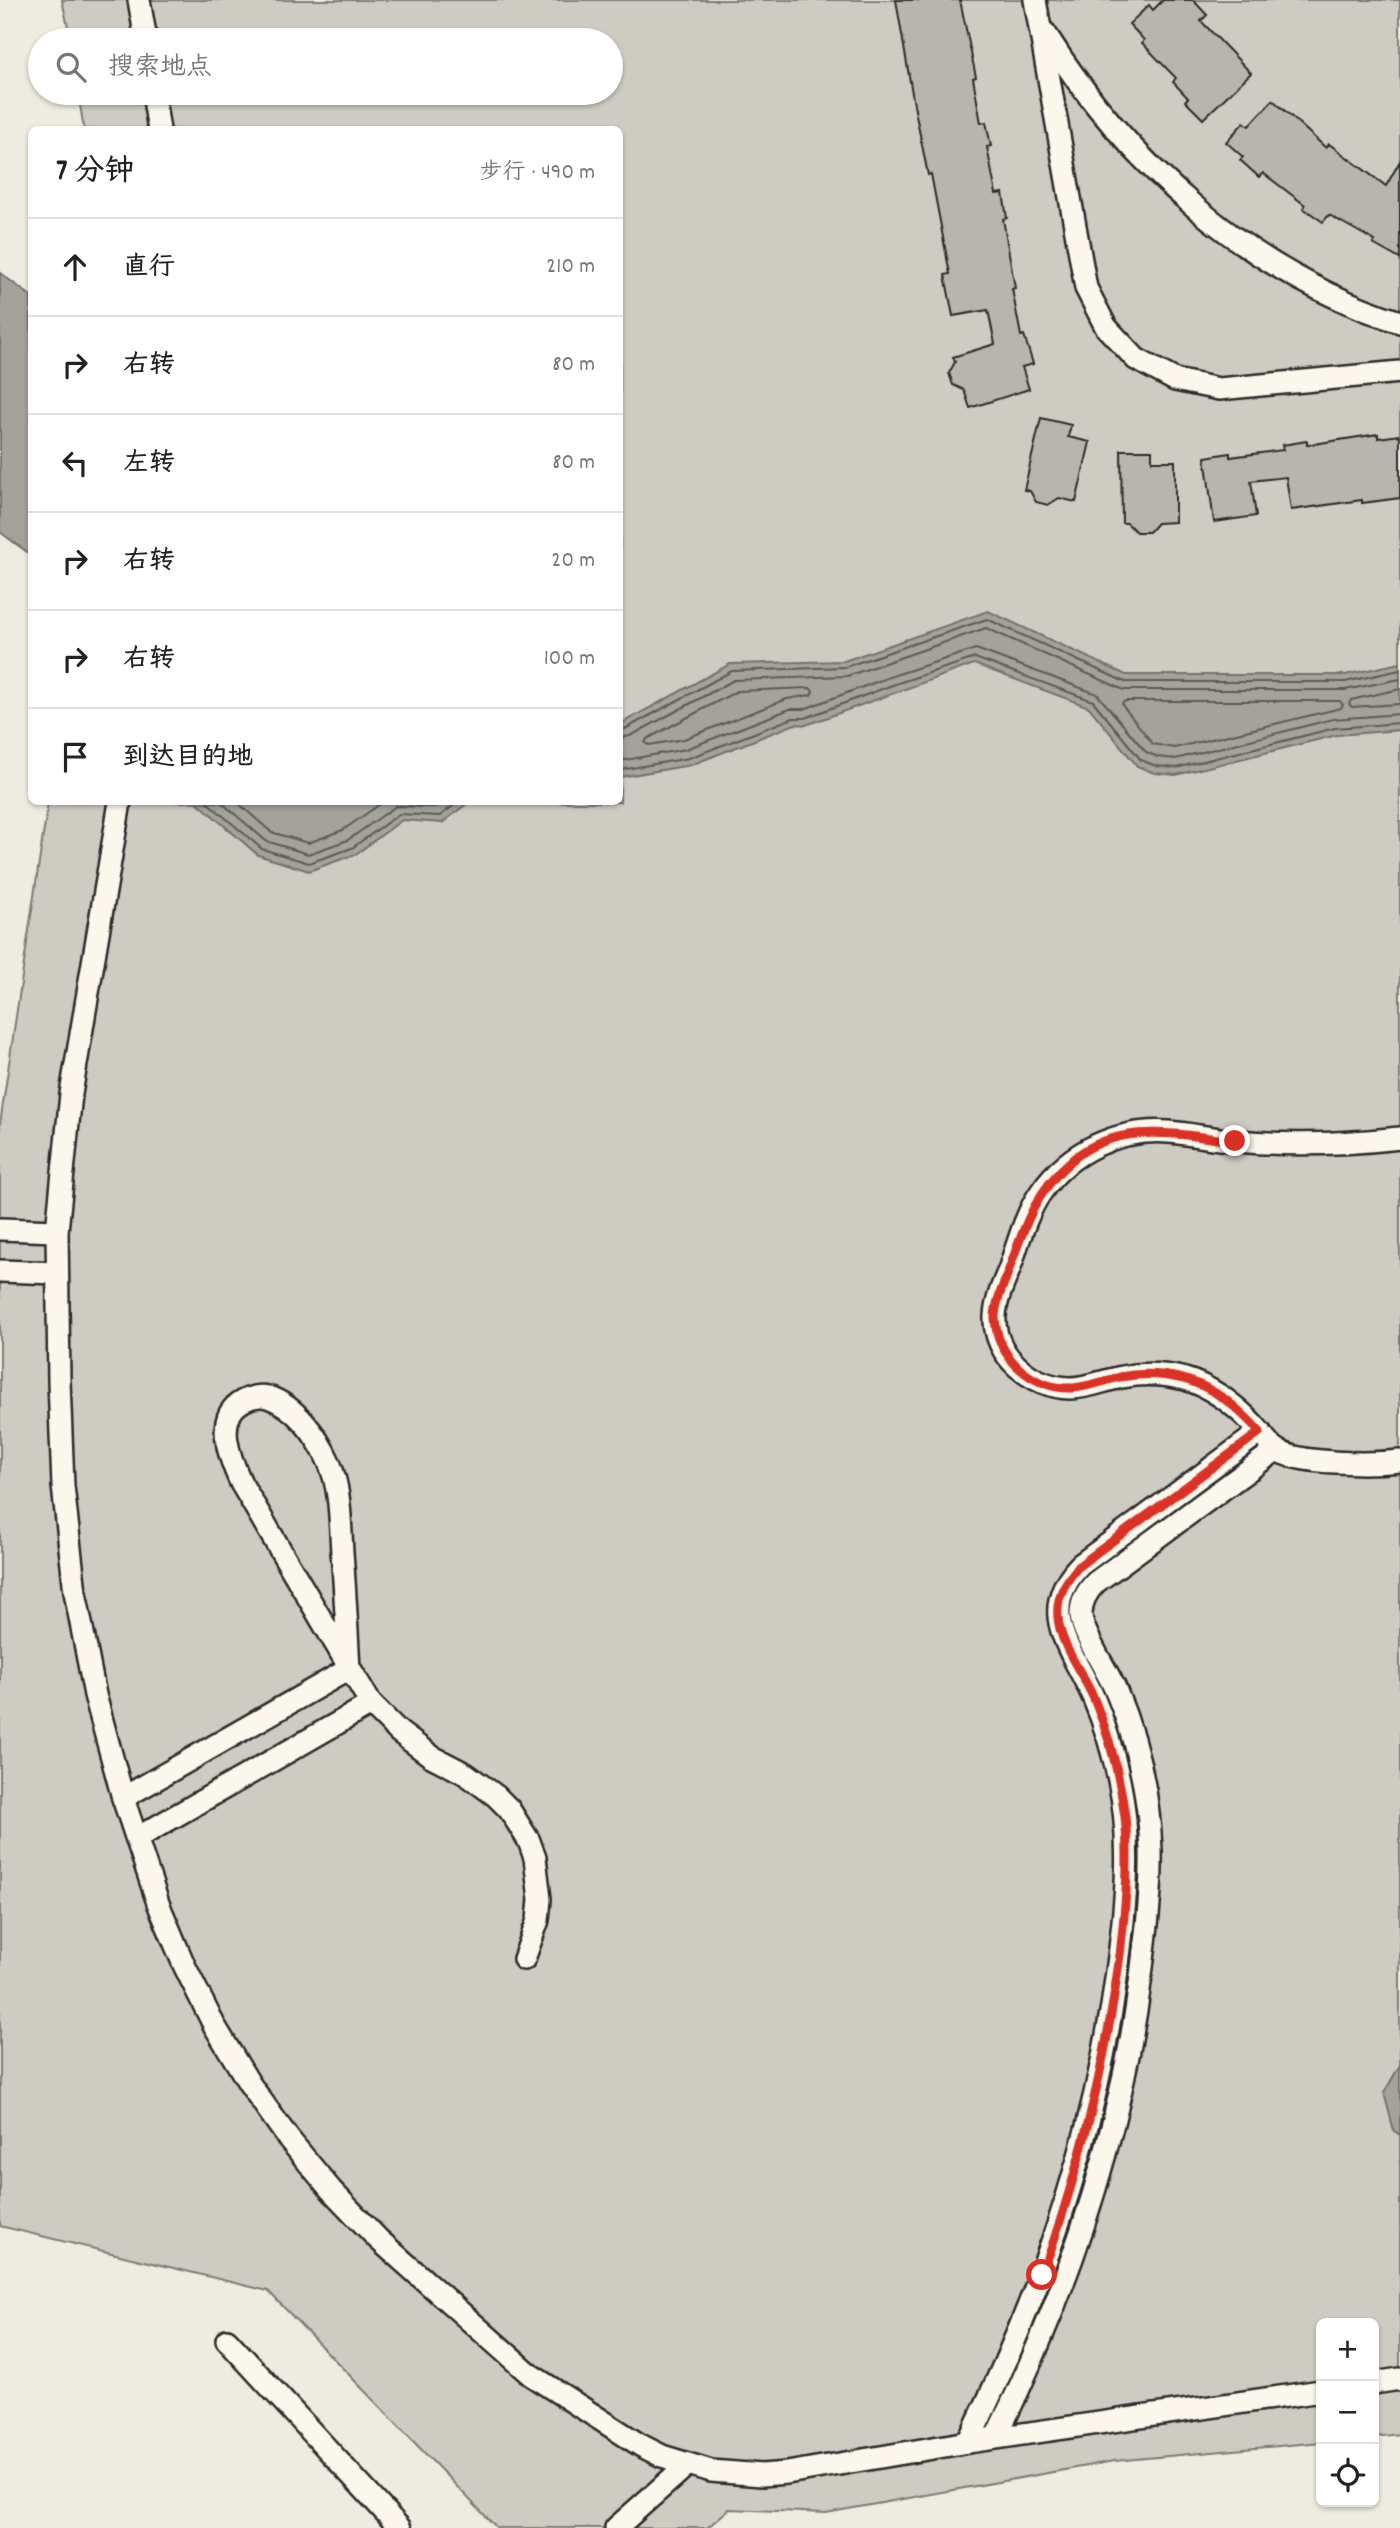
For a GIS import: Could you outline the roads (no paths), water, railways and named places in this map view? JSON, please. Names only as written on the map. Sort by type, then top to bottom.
[{"type":"street","points":[[139,0],[144,28]]},
{"type":"street","points":[[1035,0],[1086,288],[1106,327],[1136,359],[1175,380],[1219,389],[1400,372]]},
{"type":"street","points":[[1040,23],[1087,95],[1114,128],[1143,160],[1191,203],[1242,242],[1278,265],[1354,304],[1400,322]]},
{"type":"street","points":[[155,105],[158,126]]},
{"type":"street","points":[[119,805],[71,1094],[57,1231],[63,1486],[75,1592],[95,1695],[123,1797],[158,1903],[184,1965],[214,2025],[249,2083],[288,2138],[331,2190],[378,2239],[531,2375],[640,2445],[687,2465],[737,2475],[775,2474],[996,2437],[1316,2392]]},
{"type":"street","points":[[1400,1138],[1345,1143],[1276,1144],[1170,1132],[1145,1132],[1120,1136],[1097,1144],[1056,1173],[1041,1192],[1029,1214],[1000,1293],[995,1316],[999,1340],[1010,1361],[1029,1376],[1049,1385],[1071,1388],[1123,1376],[1154,1374],[1185,1379],[1214,1391],[1231,1403],[1276,1450],[1328,1462],[1354,1464],[1400,1461]]},
{"type":"street","points":[[0,1229],[57,1231]]},
{"type":"street","points":[[0,1271],[57,1273]]},
{"type":"street","points":[[349,1669],[339,1504],[330,1465],[316,1439],[297,1416],[266,1396],[250,1397],[236,1405],[227,1418],[227,1441],[232,1463],[349,1669],[371,1704],[399,1732],[431,1756],[466,1774],[496,1796],[509,1809],[529,1841],[535,1858],[540,1899],[538,1920],[524,1959]]},
{"type":"street","points":[[968,2442],[1021,2329],[1061,2220],[1095,2098],[1122,1939],[1127,1851],[1121,1789],[1105,1728],[1094,1699],[1060,1629],[1059,1600],[1063,1586],[1080,1565],[1260,1432]]},
{"type":"street","points":[[996,2437],[1056,2305],[1101,2172],[1128,2058],[1145,1942],[1151,1850],[1144,1785],[1124,1711],[1102,1660],[1082,1623],[1082,1605],[1096,1582],[1276,1450]]},
{"type":"street","points":[[123,1797],[349,1669]]},
{"type":"street","points":[[137,1838],[371,1704]]},
{"type":"street","points":[[227,2340],[400,2528]]},
{"type":"street","points":[[1379,2382],[1400,2379]]},
{"type":"street","points":[[615,2528],[687,2465]]},
{"type":"water","points":[[0,273],[28,294],[28,553],[0,532]]},
{"type":"water","points":[[988,611],[1126,675],[1345,675],[1400,663],[1400,730],[1337,735],[1176,775],[1154,773],[1137,766],[1089,707],[974,664],[806,725],[795,724],[691,765],[623,776],[623,722],[730,664],[844,661]]},
{"type":"water","points":[[200,805],[465,805],[442,823],[402,820],[356,854],[309,871],[258,855]]},
{"type":"water","points":[[1400,2065],[1400,2135],[1394,2131],[1384,2093]]}]
